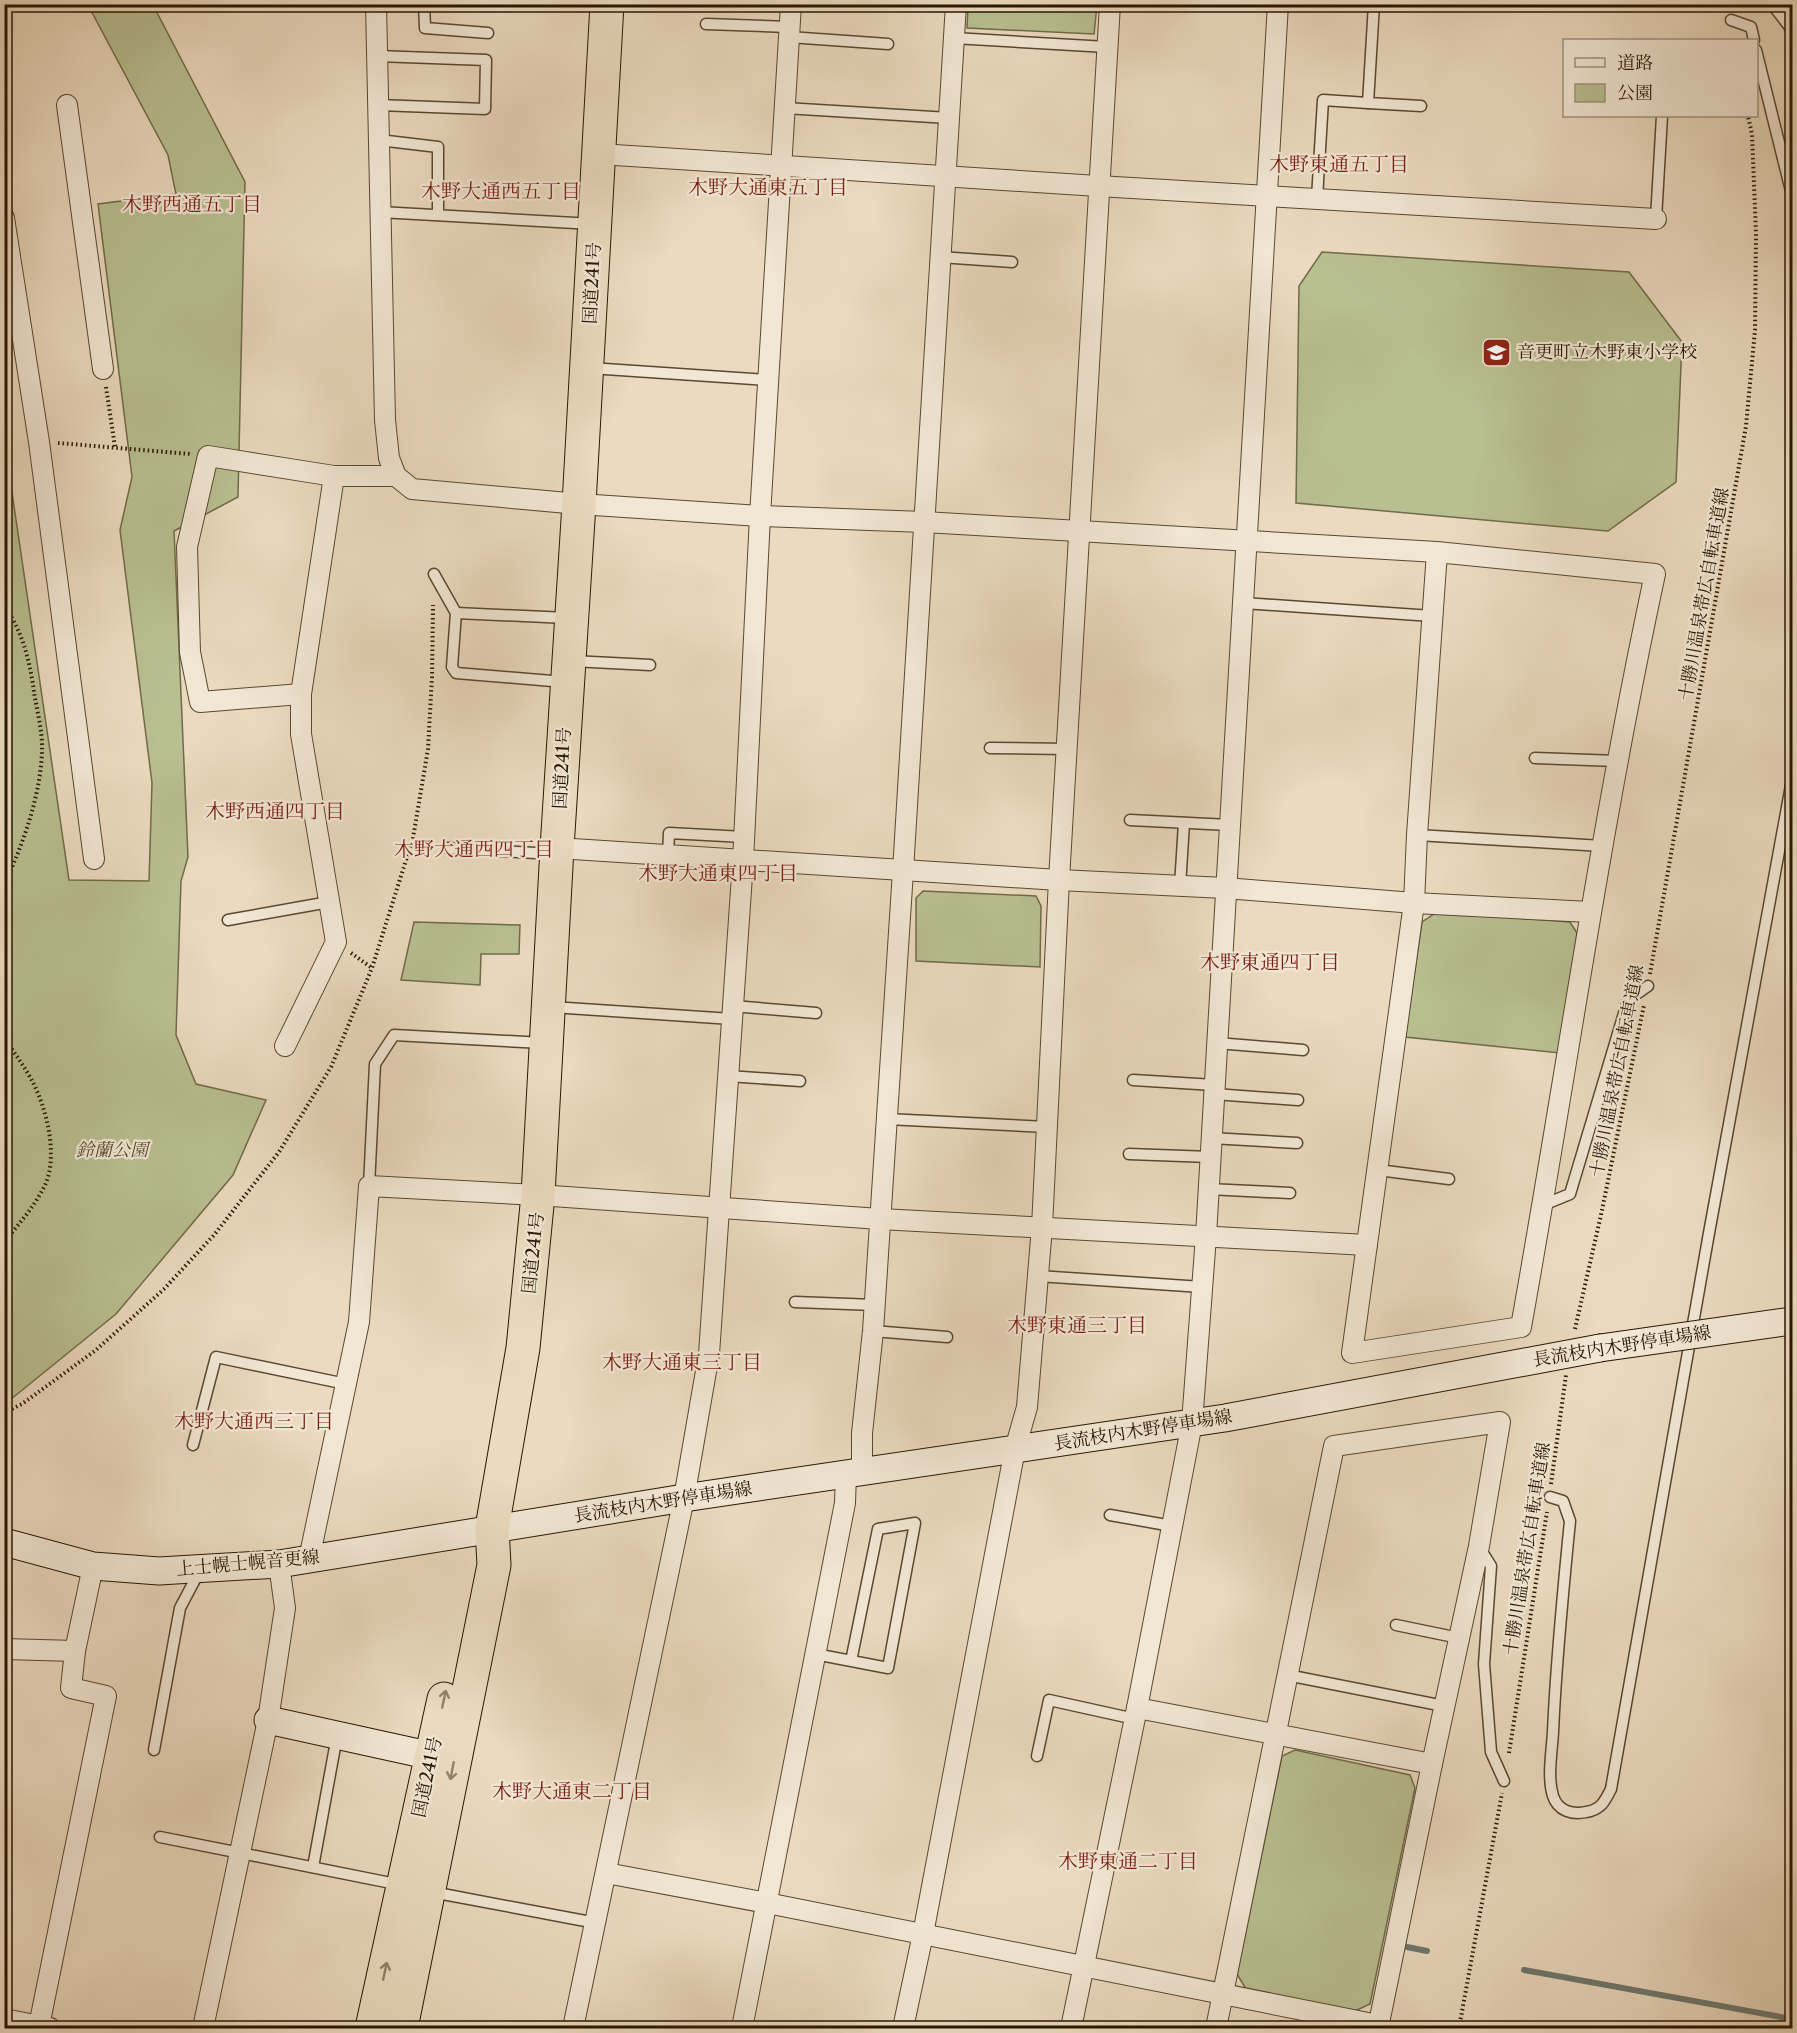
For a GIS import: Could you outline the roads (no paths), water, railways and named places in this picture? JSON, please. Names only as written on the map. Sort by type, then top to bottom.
[{"type":"highway","name":"国道241号","points":[[372,2028],[416,1888],[494,1564],[492,1528],[523,1348],[538,1195],[607,4]]},
{"type":"highway","name":"国道241号","points":[[401,2028],[432,1756],[474,1566],[492,1528]]},
{"type":"main road","name":"長流枝内木野停車場線","points":[[492,1528],[1192,1423],[1570,1352],[1792,1321]]},
{"type":"main road","name":"上士幌士幌音更線","points":[[4,1542],[93,1566],[159,1571],[279,1564],[492,1528]]},
{"type":"main road","points":[[268,1720],[432,1756]]},
{"type":"street","points":[[376,4],[385,420],[389,458],[396,476],[412,489],[579,504],[760,516],[924,522],[1437,552],[1655,574],[1635,666],[1590,912],[1521,1327],[1352,1353],[1414,903],[1437,552]]},
{"type":"street","points":[[573,2028],[684,1498],[709,1354],[743,861],[760,516],[791,4]]},
{"type":"street","points":[[742,2028],[845,1503],[862,1433],[873,1331],[956,4]]},
{"type":"street","points":[[903,2028],[1015,1449],[1027,1407],[1042,1227],[1059,880],[1110,4]]},
{"type":"street","points":[[1071,2028],[1136,1714],[1192,1423],[1206,1236],[1278,4]]},
{"type":"street","points":[[67,105],[103,369]]},
{"type":"street","points":[[599,154],[1656,219]]},
{"type":"street","points":[[4,218],[39,442],[94,859]]},
{"type":"street","points":[[301,694],[200,702],[190,652],[187,547],[208,456],[334,476],[396,476]]},
{"type":"street","points":[[285,1046],[336,942],[301,734],[301,694],[334,476]]},
{"type":"street","points":[[557,851],[1225,888],[1414,903],[1590,912]]},
{"type":"street","points":[[309,1559],[359,1322],[369,1186],[538,1195],[880,1219],[1367,1245]]},
{"type":"street","points":[[606,1873],[1224,1993],[1378,2027],[1431,1764],[1479,1546],[1500,1422],[1334,1446],[1224,1993],[1216,2028]]},
{"type":"street","points":[[203,2028],[268,1720],[285,1608],[279,1564]]},
{"type":"street","points":[[4,2019],[42,2028],[106,1696],[71,1688],[75,1651],[93,1566]]},
{"type":"street","points":[[4,1649],[75,1651]]},
{"type":"street","points":[[1136,1714],[1275,1734],[1431,1764]]},
{"type":"lane","points":[[424,4],[425,28],[488,33]]},
{"type":"lane","points":[[1368,102],[1374,4]]},
{"type":"lane","points":[[1772,4],[1792,30]]},
{"type":"lane","points":[[1731,20],[1751,27],[1754,39]]},
{"type":"lane","points":[[706,24],[888,44]]},
{"type":"lane","points":[[954,38],[1107,47]]},
{"type":"lane","points":[[377,56],[486,60],[485,109],[378,105]]},
{"type":"lane","points":[[1758,58],[1792,195]]},
{"type":"lane","points":[[1317,198],[1323,100],[1420,106]]},
{"type":"lane","points":[[785,108],[949,118]]},
{"type":"lane","points":[[1656,219],[1662,117]]},
{"type":"lane","points":[[379,140],[438,147],[438,215]]},
{"type":"lane","points":[[380,212],[595,224]]},
{"type":"lane","points":[[940,257],[1012,262]]},
{"type":"lane","points":[[587,368],[768,380]]},
{"type":"lane","points":[[434,574],[456,613],[452,667],[456,673],[568,672],[650,665]]},
{"type":"lane","points":[[1244,603],[1432,616]]},
{"type":"lane","points":[[456,613],[571,619]]},
{"type":"lane","points":[[990,748],[1067,749]]},
{"type":"lane","points":[[1535,758],[1617,761]]},
{"type":"lane","points":[[1550,1497],[1563,1501],[1570,1521],[1557,1658],[1551,1772],[1553,1795],[1560,1808],[1574,1814],[1590,1812],[1603,1805],[1611,1789],[1792,780]]},
{"type":"lane","points":[[1130,820],[1229,825]]},
{"type":"lane","points":[[1180,886],[1184,823]]},
{"type":"lane","points":[[668,856],[669,833],[744,837]]},
{"type":"lane","points":[[1417,835],[1602,846]]},
{"type":"lane","points":[[447,848],[557,851]]},
{"type":"lane","points":[[228,920],[329,902]]},
{"type":"lane","points":[[1543,1205],[1570,1194],[1628,1000],[1648,986]]},
{"type":"lane","points":[[549,1007],[816,1013]]},
{"type":"lane","points":[[369,1186],[375,1064],[394,1035],[547,1044]]},
{"type":"lane","points":[[1217,1043],[1303,1050]]},
{"type":"lane","points":[[728,1076],[800,1081]]},
{"type":"lane","points":[[1132,1080],[1298,1100]]},
{"type":"lane","points":[[887,1119],[1047,1127]]},
{"type":"lane","points":[[1129,1154],[1297,1143]]},
{"type":"lane","points":[[1377,1170],[1449,1179]]},
{"type":"lane","points":[[1208,1189],[1290,1193]]},
{"type":"lane","points":[[1038,1276],[1202,1287]]},
{"type":"lane","points":[[795,1302],[875,1305]]},
{"type":"lane","points":[[873,1331],[947,1337]]},
{"type":"lane","points":[[193,1445],[216,1358],[346,1384]]},
{"type":"lane","points":[[1110,1515],[1173,1526]]},
{"type":"lane","points":[[815,1654],[851,1661],[888,1668],[915,1522],[878,1529],[851,1661]]},
{"type":"lane","points":[[1479,1546],[1491,1566],[1484,1664],[1491,1752],[1504,1781]]},
{"type":"lane","points":[[154,1750],[180,1608],[201,1569]]},
{"type":"lane","points":[[1396,1625],[1459,1638]]},
{"type":"lane","points":[[1287,1675],[1444,1706]]},
{"type":"lane","points":[[1037,1756],[1049,1700],[1136,1714]]},
{"type":"lane","points":[[313,1868],[338,1736]]},
{"type":"lane","points":[[160,1837],[596,1923]]},
{"type":"waterway","points":[[1407,1947],[1427,1951]]},
{"type":"waterway","points":[[1524,1970],[1792,2019]]},
{"type":"place","name":"音更町立木野東小学校","points":[[1496,352]]},
{"type":"district","name":"木野東通五丁目","points":[[1339,164]]},
{"type":"district","name":"木野大通東五丁目","points":[[768,187]]},
{"type":"district","name":"木野大通西五丁目","points":[[501,191]]},
{"type":"district","name":"木野西通五丁目","points":[[192,204]]},
{"type":"district","name":"木野西通四丁目","points":[[275,811]]},
{"type":"district","name":"木野大通西四丁目","points":[[474,849]]},
{"type":"district","name":"木野大通東四丁目","points":[[718,873]]},
{"type":"district","name":"木野東通四丁目","points":[[1270,962]]},
{"type":"district","name":"木野東通三丁目","points":[[1077,1325]]},
{"type":"district","name":"木野大通東三丁目","points":[[682,1362]]},
{"type":"district","name":"木野大通西三丁目","points":[[254,1421]]},
{"type":"district","name":"木野大通東二丁目","points":[[572,1791]]},
{"type":"district","name":"木野東通二丁目","points":[[1128,1861]]},
{"type":"park label","name":"鈴蘭公園","points":[[112,1150]]}]
